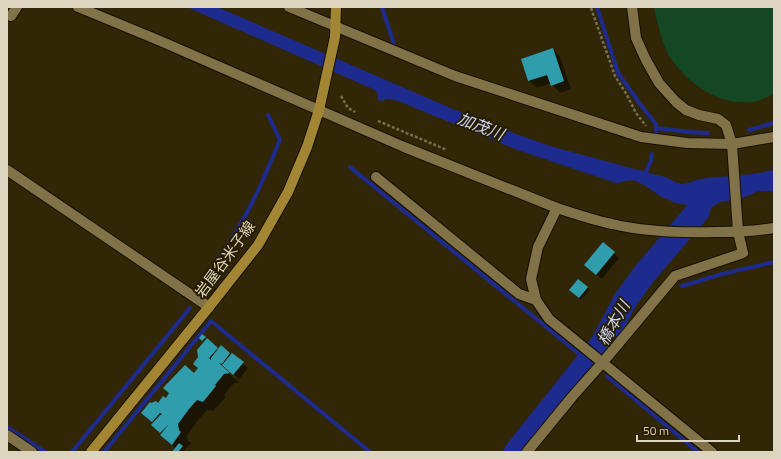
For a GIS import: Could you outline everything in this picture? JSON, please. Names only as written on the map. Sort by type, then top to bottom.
[{"type":"main road","name":"岩屋谷米子線","points":[[90,452],[258,245],[288,192],[307,147],[323,92],[336,26],[336,7]]},
{"type":"street","points":[[11,16],[17,7]]},
{"type":"street","points":[[78,7],[158,40],[404,147],[557,208],[614,225],[657,231],[738,232],[774,228]]},
{"type":"street","points":[[289,7],[455,76],[645,138],[687,143],[732,144],[774,137]]},
{"type":"street","points":[[527,452],[601,360],[675,276],[743,253],[738,232],[732,144],[726,126],[718,119],[699,115],[686,110],[676,102],[659,83],[649,67],[636,38],[632,7]]},
{"type":"street","points":[[7,170],[209,307]]},
{"type":"street","points":[[376,177],[519,294],[536,300]]},
{"type":"street","points":[[557,208],[538,247],[531,278],[536,300],[549,319],[712,452]]},
{"type":"street","points":[[7,435],[32,452]]},
{"type":"path","points":[[591,8],[615,76],[636,113],[647,128],[645,138]]},
{"type":"path","points":[[342,96],[348,108],[356,112]]},
{"type":"path","points":[[375,120],[450,151]]},
{"type":"green space","points":[[654,7],[774,7],[774,94],[757,101],[739,102],[717,97],[696,85],[687,78],[669,56],[662,38]]},
{"type":"water","name":"加茂川","points":[[187,7],[217,7],[453,109],[550,146],[666,177],[677,183],[683,184],[707,178],[753,174],[774,170],[774,191],[759,191],[740,199],[720,202],[709,209],[676,203],[660,196],[636,181],[629,180],[618,183],[613,182],[515,149],[396,100],[378,100],[378,94],[375,90]]},
{"type":"building","points":[[553,48],[564,81],[551,86],[547,75],[528,81],[521,59]]},
{"type":"building","points":[[603,242],[615,252],[596,275],[584,265]]},
{"type":"building","points":[[578,279],[588,287],[579,298],[569,290]]},
{"type":"building","points":[[202,334],[206,337],[202,341],[199,338]]},
{"type":"building","points":[[207,338],[218,348],[209,358],[211,360],[221,345],[230,353],[222,364],[219,363],[230,373],[224,374],[203,402],[197,400],[189,409],[178,424],[181,432],[172,445],[160,435],[169,424],[160,433],[151,425],[162,414],[160,413],[152,422],[141,413],[150,402],[156,401],[158,403],[163,396],[166,398],[169,393],[163,388],[185,365],[194,373],[198,368],[193,364],[198,357],[197,350]]},
{"type":"building","points":[[232,353],[244,362],[233,375],[222,365]]},
{"type":"building","points":[[179,443],[183,446],[178,452],[172,452]]},
{"type":"waterway","points":[[382,7],[394,44]]},
{"type":"waterway","points":[[597,7],[618,73],[656,124],[656,133]]},
{"type":"waterway","points":[[216,262],[236,233],[252,203],[280,140],[268,115]]},
{"type":"waterway","points":[[749,130],[774,123]]},
{"type":"waterway","points":[[656,128],[708,133]]},
{"type":"waterway","points":[[644,176],[651,161],[652,154]]},
{"type":"waterway","points":[[350,167],[588,361]]},
{"type":"waterway","name":"橋本川","points":[[516,452],[602,344],[626,299],[645,273],[698,211],[702,191]]},
{"type":"waterway","points":[[682,286],[722,274],[774,262]]},
{"type":"waterway","points":[[72,452],[190,308]]},
{"type":"waterway","points":[[104,452],[211,321],[370,452]]},
{"type":"waterway","points":[[607,376],[698,452]]},
{"type":"waterway","points":[[7,427],[45,452]]}]
